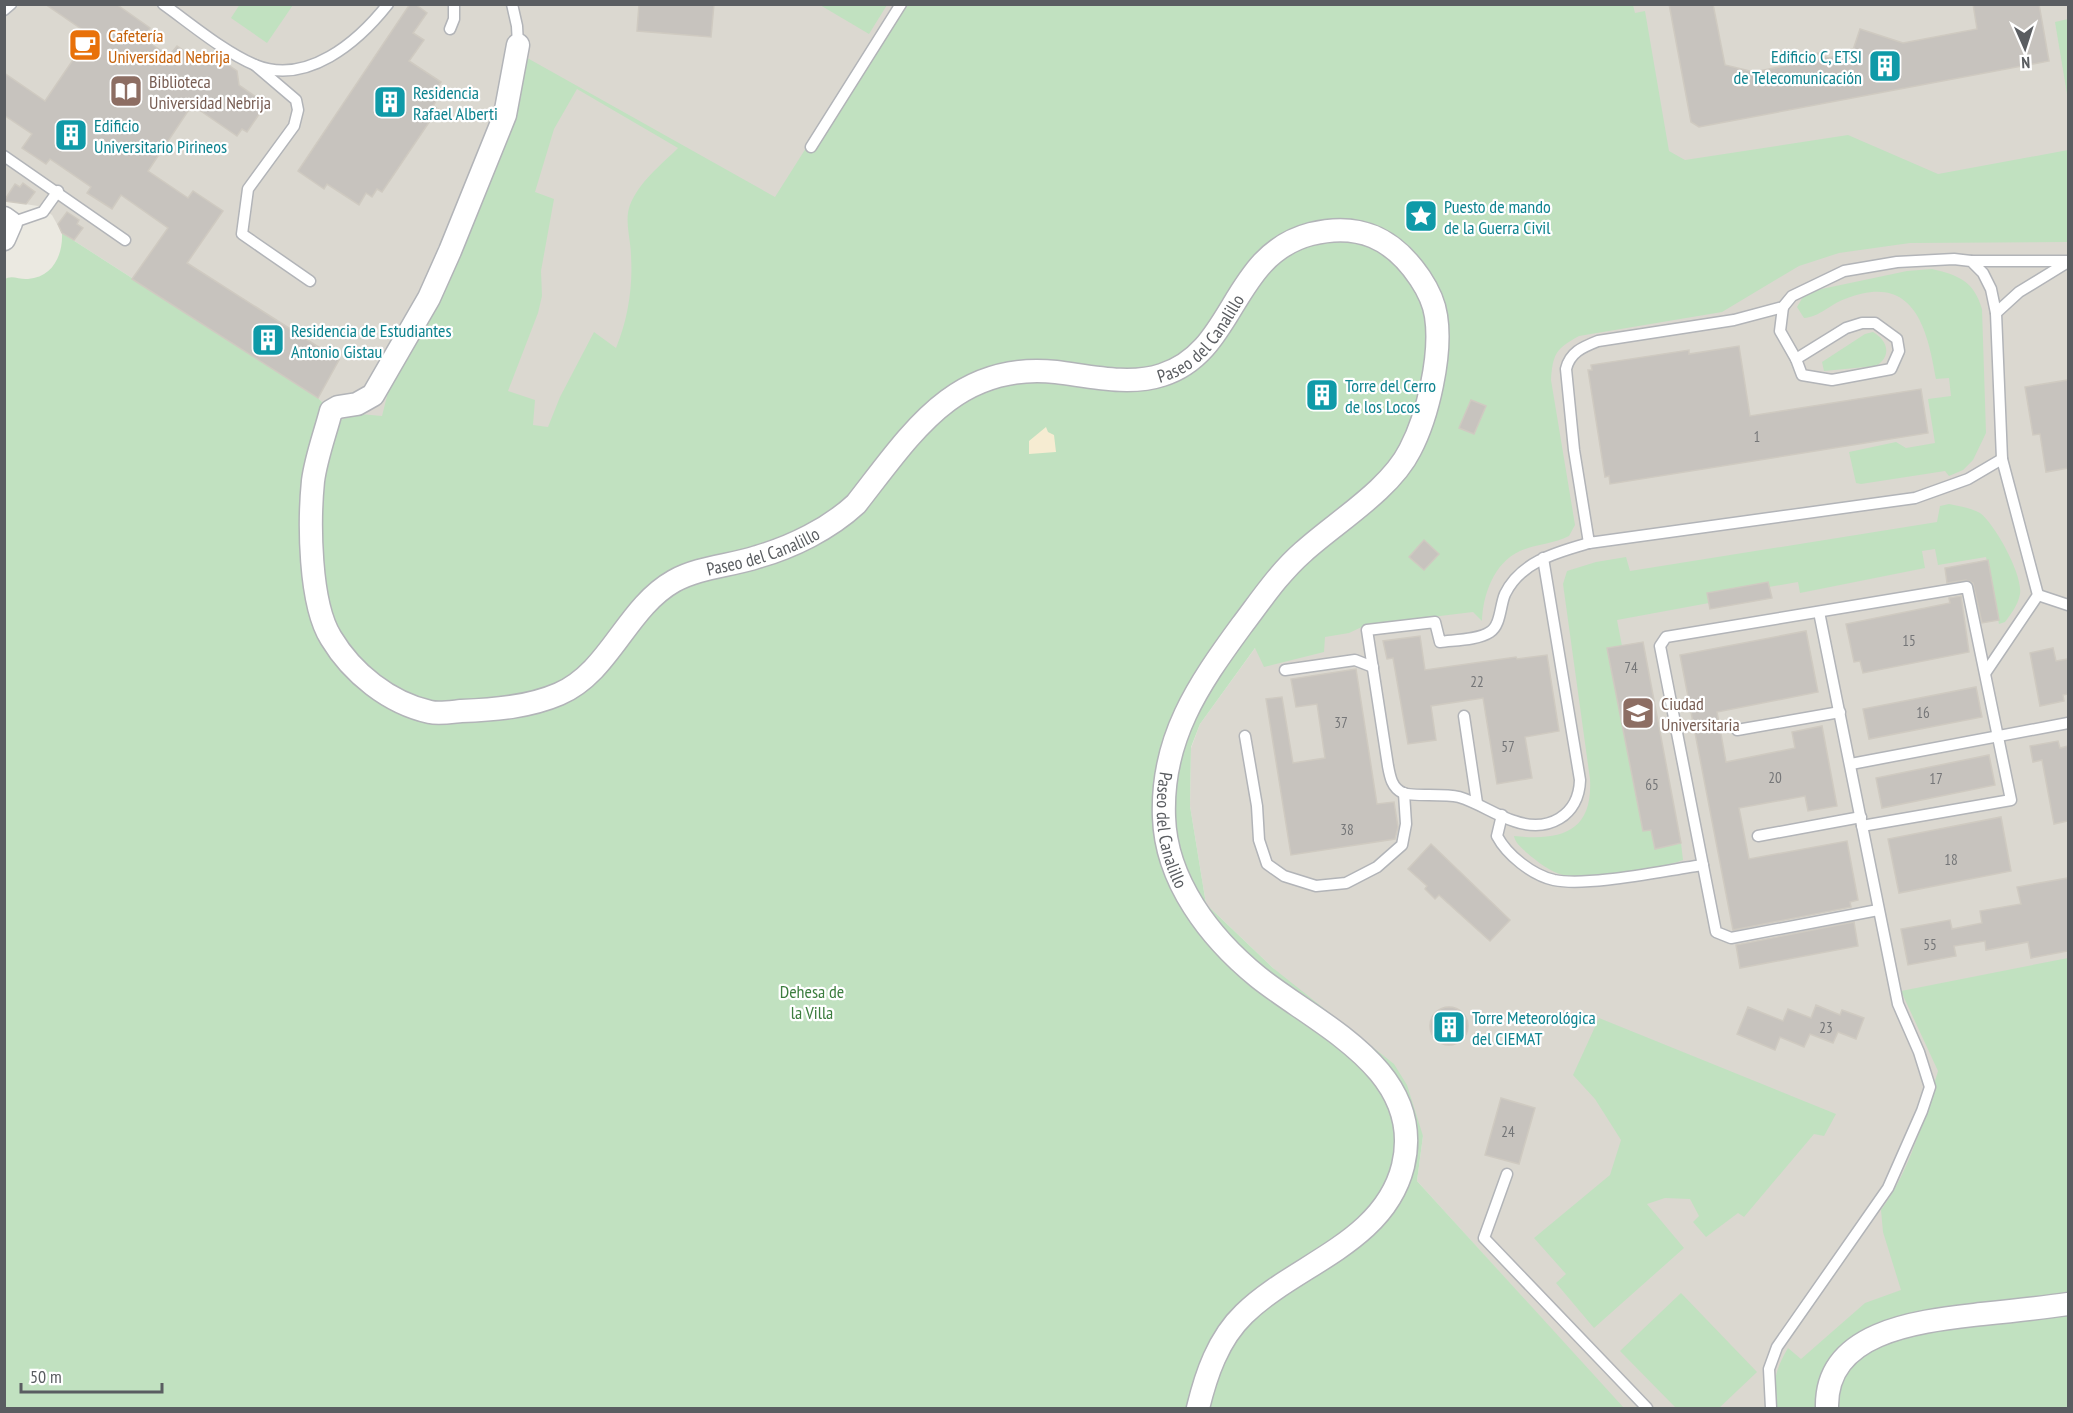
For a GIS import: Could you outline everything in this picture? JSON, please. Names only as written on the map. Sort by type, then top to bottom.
[{"type":"street","name":"Paseo del Canalillo","points":[[518,45],[504,115],[429,298],[373,395],[357,404],[338,407],[331,411],[313,480],[311,546],[317,596],[330,637],[362,676],[388,696],[430,712],[486,711],[532,703],[559,694],[582,681],[657,593],[675,580],[694,572],[758,557],[822,530],[842,517],[856,504],[934,409],[984,380],[1018,371],[1034,370],[1116,379],[1146,379],[1179,368],[1206,347],[1218,332],[1238,293],[1256,269],[1281,246],[1306,235],[1339,230],[1358,231],[1385,242],[1402,254],[1429,291],[1436,313],[1435,364],[1417,437],[1407,457],[1393,475],[1302,552],[1276,579],[1198,686],[1185,710],[1166,775],[1164,819],[1170,856],[1202,919],[1252,973],[1337,1033],[1381,1071],[1398,1102],[1405,1134],[1402,1169],[1396,1185],[1375,1218],[1359,1233],[1272,1290],[1242,1316],[1228,1334],[1206,1374],[1198,1408]]},
{"type":"street","points":[[1827,1408],[1829,1385],[1835,1369],[1847,1355],[1881,1333],[1909,1324],[1945,1318],[2068,1304]]},
{"type":"lane","points":[[4,10],[10,4]]},
{"type":"lane","points":[[163,4],[255,65],[296,100],[298,110],[294,126],[248,189],[242,234],[310,281]]},
{"type":"lane","points":[[255,65],[293,69],[334,55],[362,34],[388,4]]},
{"type":"lane","points":[[450,29],[454,19],[454,4]]},
{"type":"lane","points":[[512,4],[518,45]]},
{"type":"lane","points":[[811,147],[901,4]]},
{"type":"lane","points":[[4,156],[58,191],[125,240]]},
{"type":"lane","points":[[7,227],[43,212],[58,191]]},
{"type":"lane","points":[[1796,359],[1846,328],[1862,323],[1875,323],[1897,339],[1899,351],[1891,369],[1832,380],[1802,375],[1780,331],[1783,307],[1792,296],[1844,271],[1898,262],[1954,259],[2068,262]]},
{"type":"lane","points":[[1971,261],[1983,273],[1991,289],[1996,313],[2002,459],[2037,595],[1986,672]]},
{"type":"lane","points":[[1996,313],[2019,292],[2068,262]]},
{"type":"lane","points":[[1589,543],[1574,450],[1566,369],[1568,359],[1580,349],[1598,341],[1734,320],[1783,307]]},
{"type":"lane","points":[[1543,558],[1580,780],[1579,795],[1575,806],[1564,816],[1551,823],[1518,823],[1478,803],[1457,796],[1404,794],[1392,784],[1367,630],[1435,622],[1440,642],[1490,632],[1496,625],[1506,592],[1524,570],[1543,558],[1589,543],[1915,498],[1968,479],[2002,459]]},
{"type":"lane","points":[[1758,836],[2011,800],[1967,587],[1666,637],[1660,645],[1716,932],[1731,938],[1878,910]]},
{"type":"lane","points":[[2037,595],[2068,605]]},
{"type":"lane","points":[[1771,1408],[1769,1369],[1777,1347],[1888,1188],[1912,1139],[1930,1087],[1919,1052],[1898,1004],[1819,612]]},
{"type":"lane","points":[[1285,670],[1355,660],[1373,668]]},
{"type":"lane","points":[[1737,730],[1840,712]]},
{"type":"lane","points":[[1464,716],[1478,803]]},
{"type":"lane","points":[[1851,764],[2068,723]]},
{"type":"lane","points":[[1245,736],[1257,806],[1259,840],[1267,864],[1284,876],[1316,886],[1346,883],[1377,867],[1402,845],[1406,824],[1404,794]]},
{"type":"lane","points":[[1502,815],[1496,829],[1504,850],[1542,876],[1554,880],[1586,880],[1703,865]]},
{"type":"lane","points":[[1507,1174],[1484,1238],[1647,1408]]},
{"type":"shaded area","name":"Ciudad Universitaria","points":[[5,5],[2068,5],[2068,1291],[1810,1408],[1623,1408],[1417,1181],[1423,1136],[1273,968],[1206,904],[1190,806],[1191,748],[1200,724],[1316,564],[579,669],[318,398],[62,233],[52,215],[38,206],[5,201]]},
{"type":"green space","points":[[240,4],[293,5],[267,43],[231,18]]},
{"type":"green space","points":[[820,5],[887,5],[869,34]]},
{"type":"green space","name":"Dehesa de la Villa","points":[[907,5],[1633,5],[1635,13],[1645,11],[1669,151],[1685,160],[1848,135],[1938,174],[2068,150],[2068,242],[1910,243],[1839,253],[1799,266],[1722,312],[1579,336],[1565,345],[1555,358],[1551,380],[1575,525],[1569,536],[1520,551],[1503,563],[1488,590],[1482,621],[1473,612],[1366,625],[1349,633],[1325,637],[1324,652],[1264,667],[1255,648],[1200,724],[1191,747],[1190,806],[1206,904],[1273,968],[1394,1064],[1407,1085],[1423,1136],[1417,1181],[1624,1408],[5,1408],[4,280],[9,277],[25,279],[44,274],[55,264],[61,249],[62,233],[318,398],[340,420],[360,414],[382,416],[390,384],[522,55],[775,197],[806,148],[813,152]],"holes":[[[577,89],[678,148],[645,181],[628,211],[631,250],[630,291],[627,314],[616,348],[594,332],[560,397],[548,427],[533,425],[535,400],[508,391],[538,313],[542,296],[541,271],[554,199],[535,192],[554,129]]]},
{"type":"green space","points":[[2068,19],[2068,100],[2055,22]]},
{"type":"green space","points":[[1932,269],[1964,281],[1979,299],[1982,309],[1986,433],[1973,460],[1963,470],[1949,476],[1945,471],[1856,483],[1849,452],[1896,442],[1906,448],[1935,443],[1928,399],[1951,396],[1949,378],[1936,379],[1928,340],[1921,323],[1913,309],[1901,298],[1887,293],[1868,293],[1845,299],[1815,315],[1804,318],[1797,307],[1804,295],[1812,291],[1907,271]]},
{"type":"green space","points":[[1873,332],[1882,340],[1886,349],[1884,358],[1876,366],[1824,371],[1822,362],[1865,334]]},
{"type":"green space","points":[[1949,504],[1980,513],[2007,550],[2017,575],[2020,594],[2016,606],[2005,622],[1999,624],[1986,557],[1938,565],[1935,549],[1922,551],[1925,568],[1800,593],[1798,582],[1769,587],[1767,582],[1708,593],[1709,603],[1617,620],[1622,646],[1607,648],[1643,831],[1651,830],[1655,849],[1681,843],[1683,860],[1623,873],[1588,876],[1563,875],[1540,863],[1517,843],[1514,836],[1546,837],[1570,830],[1586,811],[1589,797],[1590,779],[1563,584],[1567,571],[1596,562],[1626,557],[1630,571],[1937,522],[1940,506]]},
{"type":"green space","points":[[2068,958],[2068,1408],[1776,1408],[1774,1392],[1776,1377],[1788,1348],[1801,1359],[1865,1303],[1901,1290],[1883,1232],[1881,1210],[1908,1161],[1938,1071],[1901,991]]},
{"type":"green space","points":[[1599,1018],[1836,1114],[1824,1136],[1814,1134],[1744,1217],[1738,1213],[1706,1237],[1693,1222],[1699,1216],[1690,1199],[1665,1198],[1647,1204],[1684,1248],[1594,1328],[1556,1283],[1566,1274],[1534,1238],[1610,1175],[1621,1140],[1595,1099],[1573,1075]]},
{"type":"green space","points":[[1681,1293],[1757,1372],[1719,1408],[1676,1408],[1620,1351]]},
{"type":"sand","points":[[1046,427],[1048,432],[1054,435],[1056,452],[1029,454],[1029,441]]},
{"type":"building","name":"Edificio Universitario Pirineos","points":[[45,4],[116,4],[150,28],[144,39],[169,56],[177,46],[201,62],[218,58],[237,71],[239,85],[266,104],[247,132],[242,129],[237,136],[192,105],[148,171],[188,198],[193,191],[223,211],[187,263],[339,360],[318,398],[132,279],[168,228],[121,195],[112,209],[87,193],[91,187],[50,159],[46,164],[22,148],[32,134],[4,115],[4,73],[45,101],[90,35]]},
{"type":"building","name":"Residencia Rafael Alberti","points":[[410,4],[415,4],[427,13],[413,33],[424,40],[409,61],[441,82],[433,94],[438,98],[433,106],[438,109],[382,192],[377,189],[372,197],[366,193],[359,205],[327,184],[324,189],[298,171]]},
{"type":"building","points":[[639,4],[714,4],[711,37],[637,31]]},
{"type":"building","name":"Edificio C, ETSI de Telecomunicación","points":[[1669,4],[1713,4],[1725,65],[1754,72],[1815,60],[1818,53],[1828,58],[1852,53],[1860,29],[1903,43],[1977,29],[1973,4],[2039,4],[2049,61],[1699,127],[1691,122]]},
{"type":"building","points":[[23,183],[35,192],[26,204],[4,201],[15,184],[20,187]]},
{"type":"building","points":[[67,212],[79,220],[77,224],[83,228],[74,240],[62,233],[58,224]]},
{"type":"building","points":[[1739,346],[1750,416],[1921,389],[1928,433],[1610,484],[1609,476],[1605,477],[1588,370],[1592,370],[1591,365],[1689,350],[1689,354]]},
{"type":"building","points":[[2068,380],[2068,468],[2046,472],[2040,434],[2033,435],[2025,387]]},
{"type":"building","points":[[1471,400],[1486,406],[1474,434],[1459,428]]},
{"type":"building","points":[[1424,540],[1439,554],[1424,570],[1409,557]]},
{"type":"building","points":[[1988,560],[1999,620],[1982,623],[1973,583],[1966,580],[1947,583],[1945,568]]},
{"type":"building","points":[[1768,582],[1772,598],[1710,609],[1707,593]]},
{"type":"building","points":[[1961,596],[1969,652],[1863,673],[1860,661],[1854,662],[1846,624],[1950,603],[1949,598]]},
{"type":"building","points":[[1806,631],[1818,692],[1717,712],[1726,762],[1795,748],[1792,732],[1822,726],[1837,806],[1808,811],[1805,796],[1739,808],[1749,859],[1847,841],[1858,900],[1850,902],[1851,907],[1733,930],[1680,655]]},
{"type":"building","points":[[1420,636],[1425,670],[1547,655],[1559,731],[1525,737],[1532,778],[1497,784],[1483,698],[1431,706],[1436,740],[1408,744],[1393,658],[1387,659],[1383,641]]},
{"type":"building","points":[[1643,642],[1681,843],[1655,849],[1651,830],[1643,831],[1607,648]]},
{"type":"building","points":[[2053,648],[2056,661],[2068,659],[2068,694],[2063,695],[2064,701],[2040,706],[2030,653]]},
{"type":"building","points":[[1356,669],[1377,804],[1394,802],[1398,827],[1395,839],[1291,855],[1266,699],[1282,697],[1293,763],[1325,758],[1317,704],[1296,707],[1291,679]]},
{"type":"building","points":[[1976,687],[1982,717],[1869,739],[1863,709]]},
{"type":"building","points":[[2058,741],[2060,748],[2068,746],[2068,821],[2054,824],[2042,760],[2033,762],[2030,746]]},
{"type":"building","points":[[1989,755],[1995,785],[1882,808],[1876,778]]},
{"type":"building","points":[[2001,817],[2011,871],[1899,893],[1888,839]]},
{"type":"building","points":[[1431,844],[1510,920],[1490,941],[1439,895],[1435,899],[1425,889],[1427,886],[1408,869]]},
{"type":"building","points":[[2068,878],[2068,951],[2031,958],[2028,942],[1986,950],[1985,941],[1954,946],[1956,956],[1908,965],[1901,929],[1950,920],[1952,929],[1982,923],[1980,911],[2021,904],[2017,887]]},
{"type":"building","points":[[1854,922],[1858,946],[1740,968],[1736,945]]},
{"type":"building","points":[[1816,1005],[1840,1015],[1842,1010],[1864,1018],[1856,1039],[1838,1032],[1833,1043],[1810,1034],[1804,1047],[1780,1037],[1775,1050],[1737,1034],[1748,1007],[1783,1021],[1788,1009],[1811,1018]]},
{"type":"building","name":"Torre Meteorológica del CIEMAT","points":[[1449,1007],[1462,1013],[1468,1026],[1462,1039],[1449,1045],[1436,1039],[1430,1026],[1436,1013]]},
{"type":"building","points":[[1501,1098],[1535,1108],[1519,1164],[1485,1155]]},
{"type":"place","name":"Cafetería Universidad Nebrija","points":[[85,45]]},
{"type":"place","name":"Edificio C, ETSI de Telecomunicación","points":[[1885,66]]},
{"type":"place","name":"Biblioteca Universidad Nebrija","points":[[126,91]]},
{"type":"place","name":"Residencia Rafael Alberti","points":[[390,102]]},
{"type":"place","name":"Edificio Universitario Pirineos","points":[[71,135]]},
{"type":"place","name":"Puesto de mando de la Guerra Civil","points":[[1421,216]]},
{"type":"place","name":"Residencia de Estudiantes Antonio Gistau","points":[[268,340]]},
{"type":"place","name":"Torre del Cerro de los Locos","points":[[1322,395]]},
{"type":"place","name":"Ciudad Universitaria","points":[[1638,713]]},
{"type":"place","name":"Torre Meteorológica del CIEMAT","points":[[1449,1027]]}]
